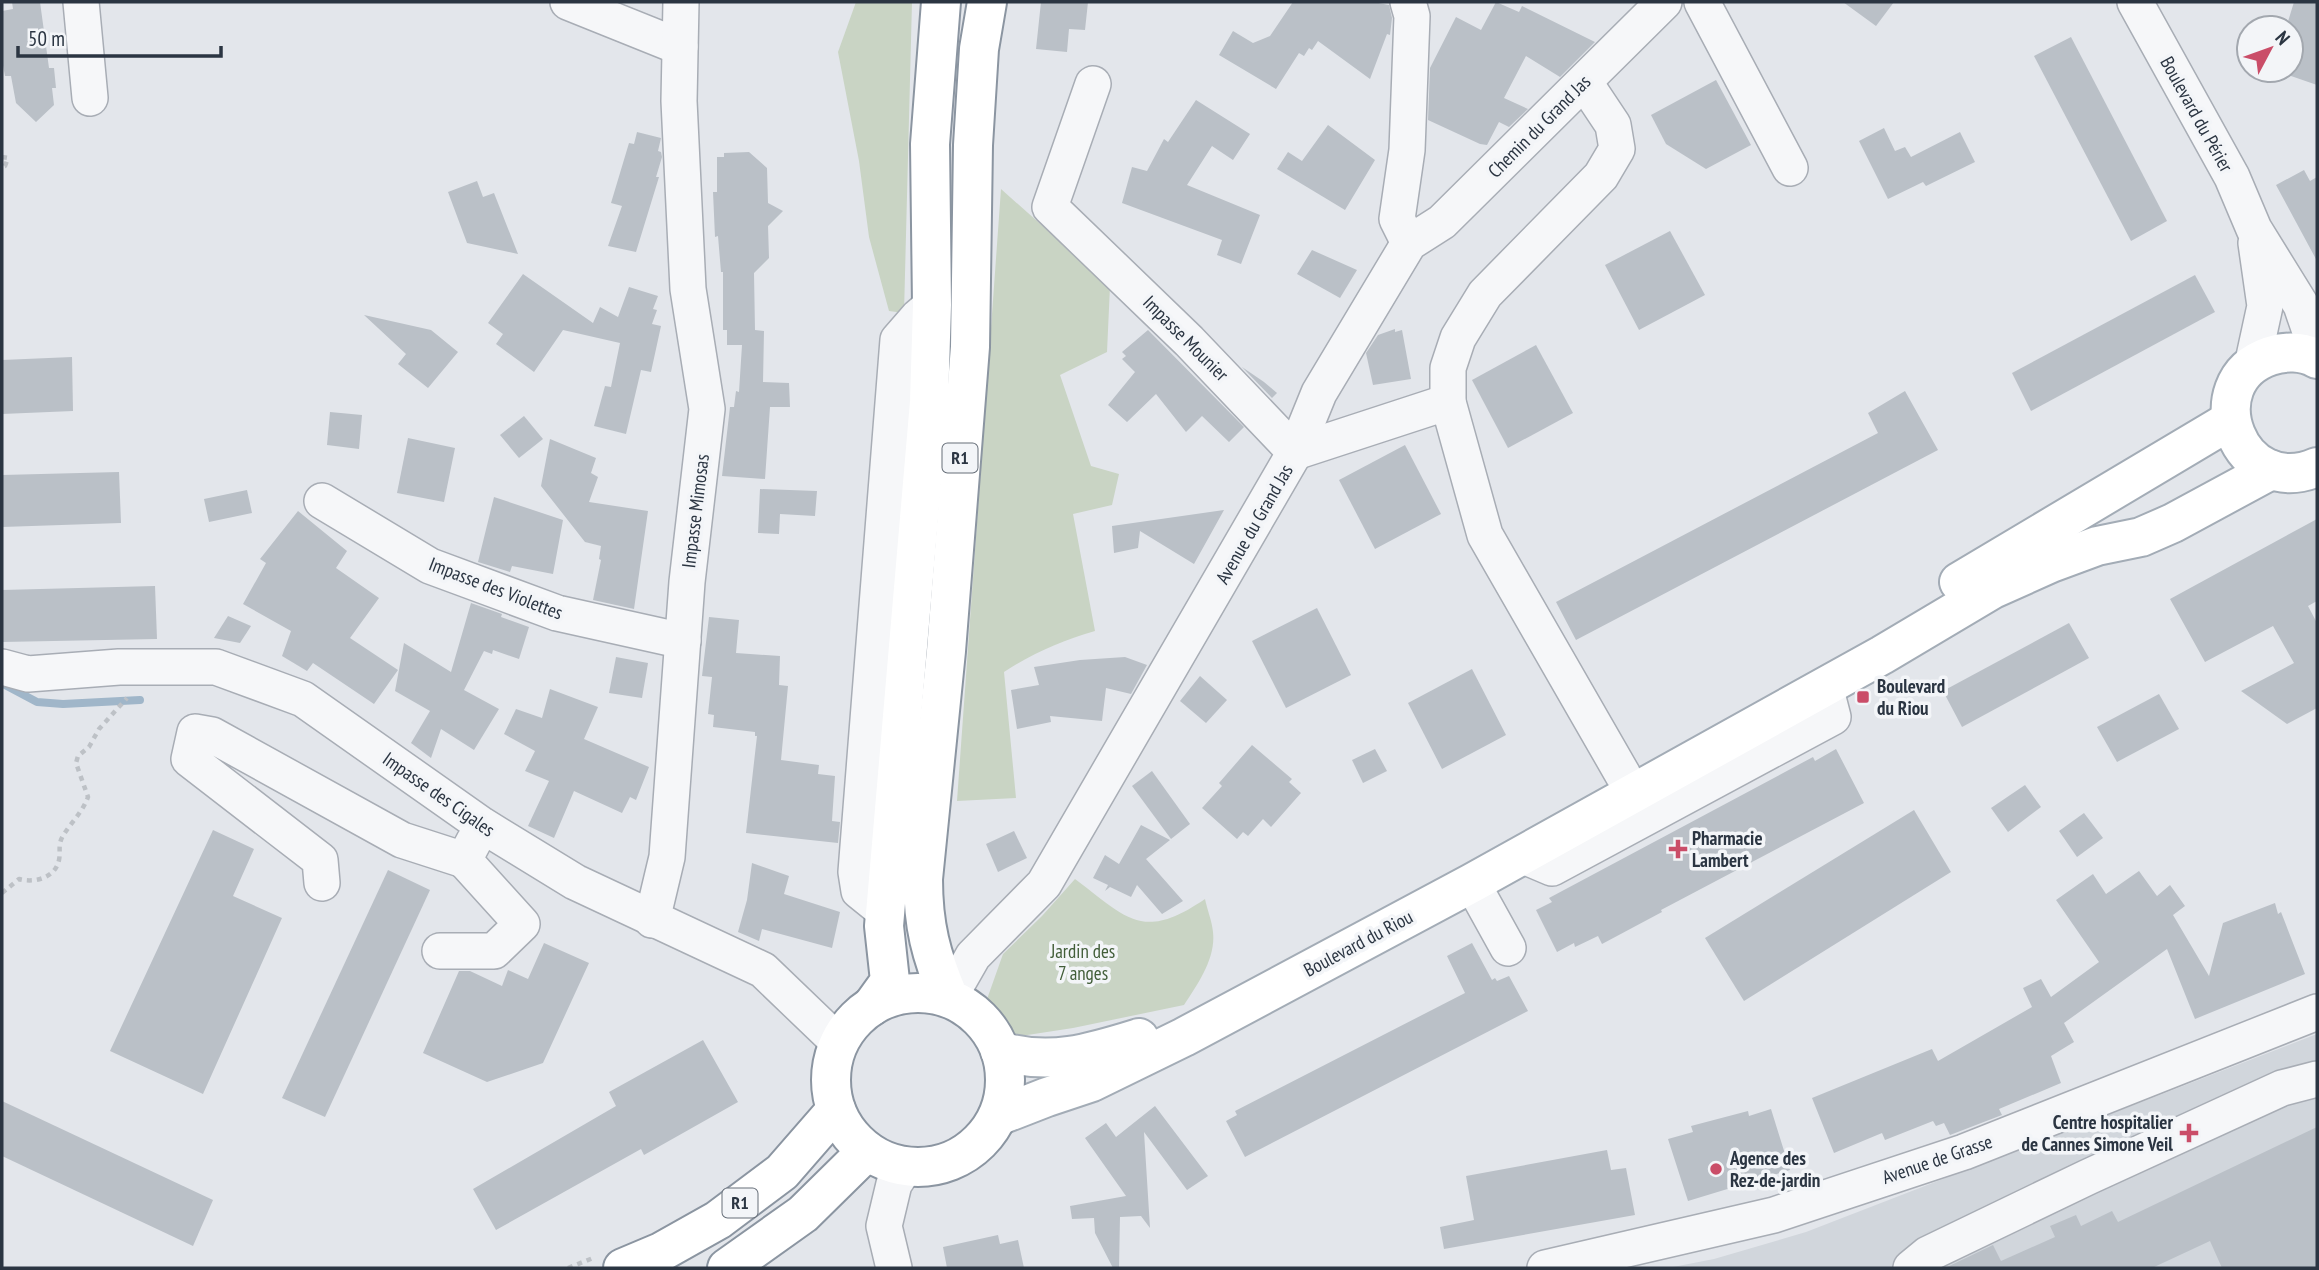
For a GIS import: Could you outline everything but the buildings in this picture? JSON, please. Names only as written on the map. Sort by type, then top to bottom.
[{"type":"main road","name":"R1","points":[[872,1006],[890,981],[884,926],[929,402],[932,305],[930,144],[942,2]]},
{"type":"main road","name":"R1","points":[[949,998],[927,937],[923,914],[923,879],[946,651],[970,347],[973,145],[979,49],[988,2]]},
{"type":"main road","points":[[2315,358],[2296,352],[2281,353],[2252,366],[2239,381],[2232,400],[2231,419],[2235,436],[2256,462],[2271,470],[2289,473],[2317,467]]},
{"type":"main road","name":"Boulevard du Riou","points":[[1000,1051],[1021,1058],[1039,1059],[1085,1054],[1138,1038],[1184,1018],[1819,665],[2231,419]]},
{"type":"main road","name":"Boulevard du Riou","points":[[998,1116],[1092,1082],[1196,1030],[1472,883],[1993,589],[2085,550],[2141,537],[2173,523],[2271,470]]},
{"type":"main road","points":[[923,992],[949,998],[971,1010],[989,1028],[1000,1051],[1005,1084],[998,1116],[982,1139],[960,1157],[934,1166],[906,1166],[886,1161],[867,1151],[848,1133],[836,1110],[831,1088],[832,1065],[839,1042],[852,1022],[872,1006],[896,995],[923,992]]},
{"type":"main road","name":"R1","points":[[623,1268],[661,1252],[729,1212],[782,1172],[836,1110]]},
{"type":"main road","name":"R1","points":[[727,1268],[803,1214],[867,1151]]},
{"type":"street","points":[[81,2],[90,98]]},
{"type":"street","points":[[568,2],[680,47]]},
{"type":"street","name":"Impasse Mimosas","points":[[652,920],[667,857],[687,582],[707,409],[688,289],[679,101],[681,2]]},
{"type":"street","points":[[1408,2],[1412,16],[1407,150],[1397,219],[1409,243]]},
{"type":"street","name":"Chemin du Grand Jas","points":[[1409,243],[1442,222],[1664,2]]},
{"type":"street","points":[[1702,2],[1790,168]]},
{"type":"street","name":"Boulevard du Périer","points":[[2135,2],[2232,177],[2254,229]]},
{"type":"street","points":[[1585,83],[1613,124],[1616,149],[1601,176],[1485,294],[1458,338],[1448,368],[1448,402],[1485,536],[1623,775]]},
{"type":"street","name":"Impasse Mounier","points":[[1093,84],[1050,207],[1189,341],[1295,452]]},
{"type":"street","points":[[2254,229],[2309,308],[2315,358]]},
{"type":"street","points":[[2252,366],[2265,306],[2254,229]]},
{"type":"street","name":"Avenue du Grand Jas","points":[[949,998],[973,956],[1044,884],[1295,452],[1320,393],[1409,243]]},
{"type":"street","points":[[1295,452],[1448,402]]},
{"type":"street","name":"Impasse des Violettes","points":[[322,501],[430,566],[557,613],[683,641]]},
{"type":"street","name":"Impasse des Cigales","points":[[2,667],[28,674],[119,667],[216,667],[303,698],[482,825],[575,882],[764,970],[839,1042]]},
{"type":"street","points":[[322,883],[320,860],[189,759],[195,732],[212,735],[402,840],[464,860],[522,924],[494,951],[440,951]]},
{"type":"street","points":[[464,860],[482,825]]},
{"type":"street","points":[[1472,883],[1508,948]]},
{"type":"street","name":"Avenue de Grasse","points":[[1545,1268],[1774,1215],[1964,1152],[2317,1012]]},
{"type":"street","points":[[1911,1268],[1928,1254],[2088,1177],[2282,1088],[2317,1079]]},
{"type":"street","points":[[894,1268],[884,1226],[894,1184],[906,1166]]},
{"type":"path","points":[[2,157],[8,158],[2,167]]},
{"type":"path","points":[[2,893],[19,879],[32,882],[43,878],[54,869],[60,859],[60,843],[88,797],[76,770],[79,756],[152,667]]},
{"type":"shaded area","name":"Centre hospitalier de Cannes Simone Veil","points":[[2317,1034],[2317,1268],[1668,1268],[1714,1259],[1806,1232]]},
{"type":"green space","points":[[856,2],[912,2],[904,313],[889,311],[869,237],[859,161],[838,52]]},
{"type":"green space","points":[[1001,189],[1110,286],[1107,352],[1060,375],[1091,466],[1119,474],[1112,505],[1073,514],[1095,631],[1048,648],[1004,672],[1016,798],[957,801]]},
{"type":"green space","name":"Jardin des 7 anges","points":[[1075,879],[1108,905],[1136,920],[1165,920],[1205,899],[1213,932],[1209,961],[1184,1005],[1015,1037],[986,1002],[1003,954]]},
{"type":"waterway","points":[[5,685],[37,702],[63,704],[140,700]]},
{"type":"place","name":"Boulevard du Riou","points":[[1863,697]]},
{"type":"place","name":"Pharmacie Lambert","points":[[1678,849]]},
{"type":"place","name":"Centre hospitalier de Cannes Simone Veil","points":[[2189,1133]]},
{"type":"place","name":"Agence des Rez-de-jardin","points":[[1716,1169]]}]
